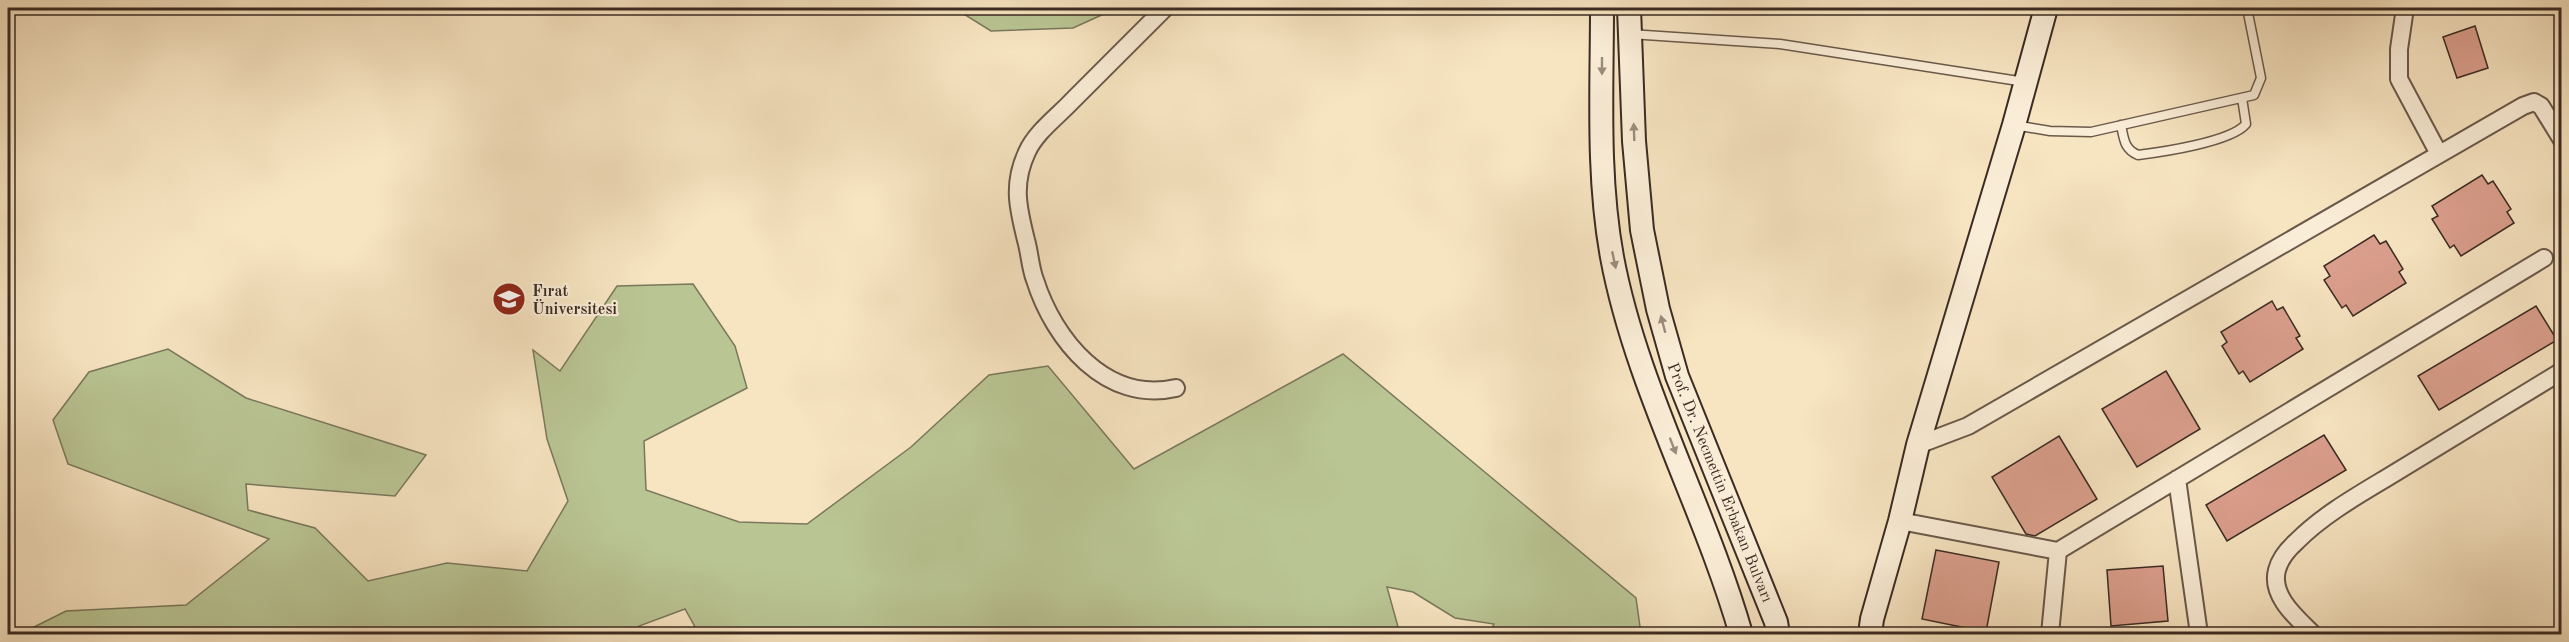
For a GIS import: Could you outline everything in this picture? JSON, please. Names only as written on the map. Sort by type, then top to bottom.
[{"type":"main road","name":"Prof. Dr. Necmettin Erbakan Bulvarı","points":[[1602,8],[1604,192],[1612,257],[1638,354],[1727,585],[1741,634]]},
{"type":"main road","name":"Prof. Dr. Necmettin Erbakan Bulvarı","points":[[1629,8],[1634,141],[1642,230],[1658,309],[1677,376],[1776,622],[1778,634]]},
{"type":"main road","points":[[1870,634],[1918,445],[2014,125],[2046,8]]},
{"type":"street","points":[[1165,8],[1033,141],[1019,177],[1018,209],[1029,261],[1042,300],[1064,336],[1078,353],[1103,376],[1122,387],[1149,392],[1176,388]]},
{"type":"street","points":[[2405,8],[2399,49],[2399,79],[2439,154]]},
{"type":"street","points":[[1918,445],[1968,426],[2523,106],[2534,102],[2541,106],[2562,140]]},
{"type":"street","points":[[1900,521],[2058,551],[2544,258]]},
{"type":"street","points":[[2313,634],[2288,608],[2279,594],[2276,582],[2276,571],[2283,556],[2299,539],[2349,501],[2562,371]]},
{"type":"street","points":[[2177,479],[2199,634]]},
{"type":"street","points":[[2050,634],[2058,551]]},
{"type":"lane","points":[[2014,125],[2076,133],[2254,95],[2261,78],[2247,8]]},
{"type":"lane","points":[[1630,33],[1780,44],[2025,82]]},
{"type":"lane","points":[[2121,125],[2124,142],[2129,151],[2138,155],[2223,138],[2241,131],[2246,124],[2242,98]]},
{"type":"green space","points":[[954,8],[1104,8],[1106,13],[1073,28],[991,31]]},
{"type":"green space","points":[[693,284],[735,346],[747,388],[644,441],[646,490],[739,522],[807,524],[911,447],[989,375],[1048,366],[1134,469],[1343,354],[1636,598],[1641,634],[1489,634],[1494,624],[1455,618],[1413,592],[1387,587],[1400,634],[699,634],[685,609],[639,626],[634,634],[20,634],[66,611],[186,605],[269,539],[68,464],[53,420],[89,372],[168,349],[246,398],[426,455],[395,496],[246,484],[248,510],[315,528],[368,581],[447,563],[527,571],[568,501],[547,439],[533,350],[560,371],[617,286]]},
{"type":"building","points":[[2475,26],[2488,68],[2457,78],[2443,37]]},
{"type":"building","points":[[2482,175],[2488,184],[2493,181],[2511,209],[2507,212],[2514,223],[2461,256],[2454,245],[2450,248],[2432,219],[2438,216],[2432,206]]},
{"type":"building","points":[[2374,235],[2380,244],[2386,241],[2403,269],[2399,272],[2406,283],[2353,316],[2346,305],[2342,308],[2324,280],[2330,276],[2324,266]]},
{"type":"building","points":[[2272,301],[2277,310],[2283,307],[2300,336],[2296,338],[2303,349],[2250,382],[2243,371],[2239,374],[2222,346],[2227,342],[2221,332]]},
{"type":"building","points":[[2536,306],[2557,340],[2439,410],[2418,376]]},
{"type":"building","points":[[2166,371],[2200,429],[2137,467],[2102,409]]},
{"type":"building","points":[[2324,435],[2346,470],[2227,541],[2206,505]]},
{"type":"building","points":[[2059,436],[2097,499],[2035,536],[2026,534],[1992,477]]},
{"type":"building","points":[[1936,550],[1999,562],[1986,632],[1922,619]]},
{"type":"building","points":[[2163,566],[2168,621],[2111,626],[2107,570]]},
{"type":"place","name":"Fırat Üniversitesi","points":[[509,299]]}]
